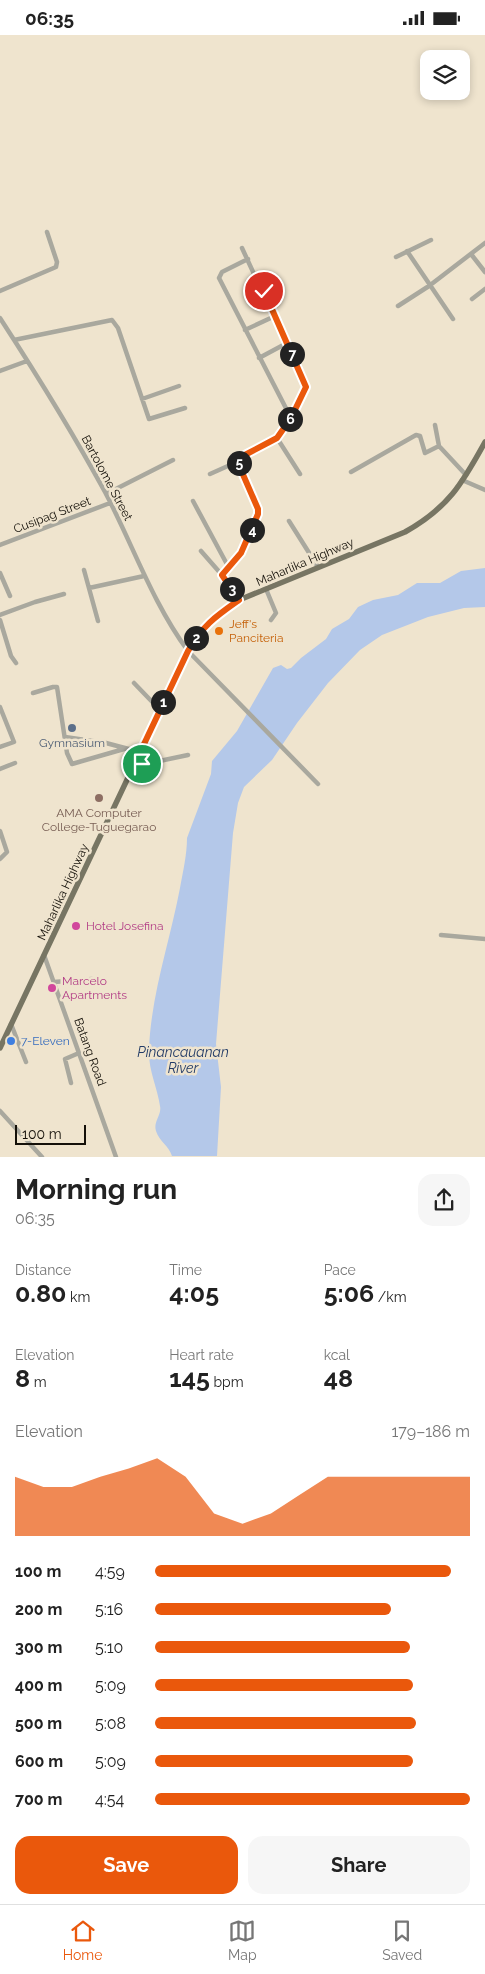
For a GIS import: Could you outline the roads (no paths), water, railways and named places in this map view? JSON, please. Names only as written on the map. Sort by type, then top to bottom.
[{"type":"main road","name":"Maharlika Highway","points":[[0,1048],[139,763],[140,753],[188,651],[198,635],[210,621],[239,600],[405,531],[426,520],[444,505],[485,442]]},
{"type":"street","points":[[0,291],[56,267],[57,262],[47,232]]},
{"type":"street","points":[[396,257],[431,240]]},
{"type":"street","points":[[398,306],[429,286],[485,243]]},
{"type":"street","points":[[210,474],[238,461],[243,455],[277,438],[291,418],[305,390],[306,383],[242,248]]},
{"type":"street","points":[[407,251],[453,319]]},
{"type":"street","points":[[471,254],[485,272]]},
{"type":"street","points":[[248,259],[222,272],[219,276],[291,418]]},
{"type":"street","points":[[472,299],[485,289]]},
{"type":"street","points":[[245,330],[275,316]]},
{"type":"street","name":"Bartolome Street","points":[[0,319],[106,493],[144,576],[174,632],[188,651],[318,784]]},
{"type":"street","points":[[14,340],[112,320],[118,328],[150,419],[185,408]]},
{"type":"street","points":[[259,358],[287,343]]},
{"type":"street","points":[[0,371],[26,361]]},
{"type":"street","points":[[142,399],[179,386]]},
{"type":"street","points":[[435,425],[439,446],[464,477],[485,490]]},
{"type":"street","points":[[351,472],[416,435],[420,436],[425,453],[439,446]]},
{"type":"street","points":[[277,438],[300,474]]},
{"type":"street","points":[[106,493],[173,460]]},
{"type":"street","points":[[222,575],[246,545],[258,514],[256,501],[238,461]]},
{"type":"street","points":[[193,501],[229,568]]},
{"type":"street","name":"Cusipag Street","points":[[0,545],[110,503]]},
{"type":"street","points":[[289,521],[318,567]]},
{"type":"street","points":[[201,551],[222,575],[239,600]]},
{"type":"street","points":[[84,571],[98,621]]},
{"type":"street","points":[[0,573],[10,596]]},
{"type":"street","points":[[89,588],[144,576]]},
{"type":"street","points":[[266,589],[276,613],[271,620]]},
{"type":"street","points":[[0,615],[64,594]]},
{"type":"street","points":[[0,620],[16,663]]},
{"type":"street","points":[[134,683],[160,710]]},
{"type":"street","points":[[33,693],[58,687],[69,760],[75,765],[124,749]]},
{"type":"street","points":[[0,707],[14,742],[0,747]]},
{"type":"street","points":[[65,737],[106,743],[140,753]]},
{"type":"street","points":[[150,763],[188,755]]},
{"type":"street","points":[[0,769],[15,763]]},
{"type":"street","points":[[0,831],[7,851],[6,855],[0,859]]},
{"type":"street","points":[[441,935],[485,939]]},
{"type":"street","name":"Batang Road","points":[[44,955],[116,1157]]},
{"type":"street","points":[[54,983],[92,979]]},
{"type":"street","points":[[11,1024],[26,1062]]},
{"type":"street","points":[[71,1083],[65,1060],[79,1053]]},
{"type":"street","points":[[0,1111],[42,1157]]},
{"type":"water","name":"Pinancauanan River","points":[[485,568],[485,607],[464,608],[428,617],[382,635],[360,650],[328,683],[297,723],[272,760],[244,787],[238,803],[233,833],[216,1044],[221,1087],[217,1156],[172,1156],[169,1149],[157,1135],[155,1127],[160,1109],[149,1057],[150,1029],[157,988],[180,888],[186,857],[187,838],[211,774],[212,761],[237,731],[273,668],[281,665],[287,669],[291,668],[326,639],[332,629],[349,619],[358,607],[373,600],[398,595],[417,583],[440,583],[461,571]]},
{"type":"tunnel","points":[[142,764],[150,763]]},
{"type":"place","name":"Jeff's Panciteria","points":[[219,631]]},
{"type":"place","name":"Gymnasium","points":[[72,728]]},
{"type":"place","name":"AMA Computer College-Tuguegarao","points":[[99,798]]},
{"type":"place","name":"Hotel Josefina","points":[[76,926]]},
{"type":"place","name":"Marcelo Apartments","points":[[52,988]]},
{"type":"place","name":"7-Eleven","points":[[11,1041]]}]
